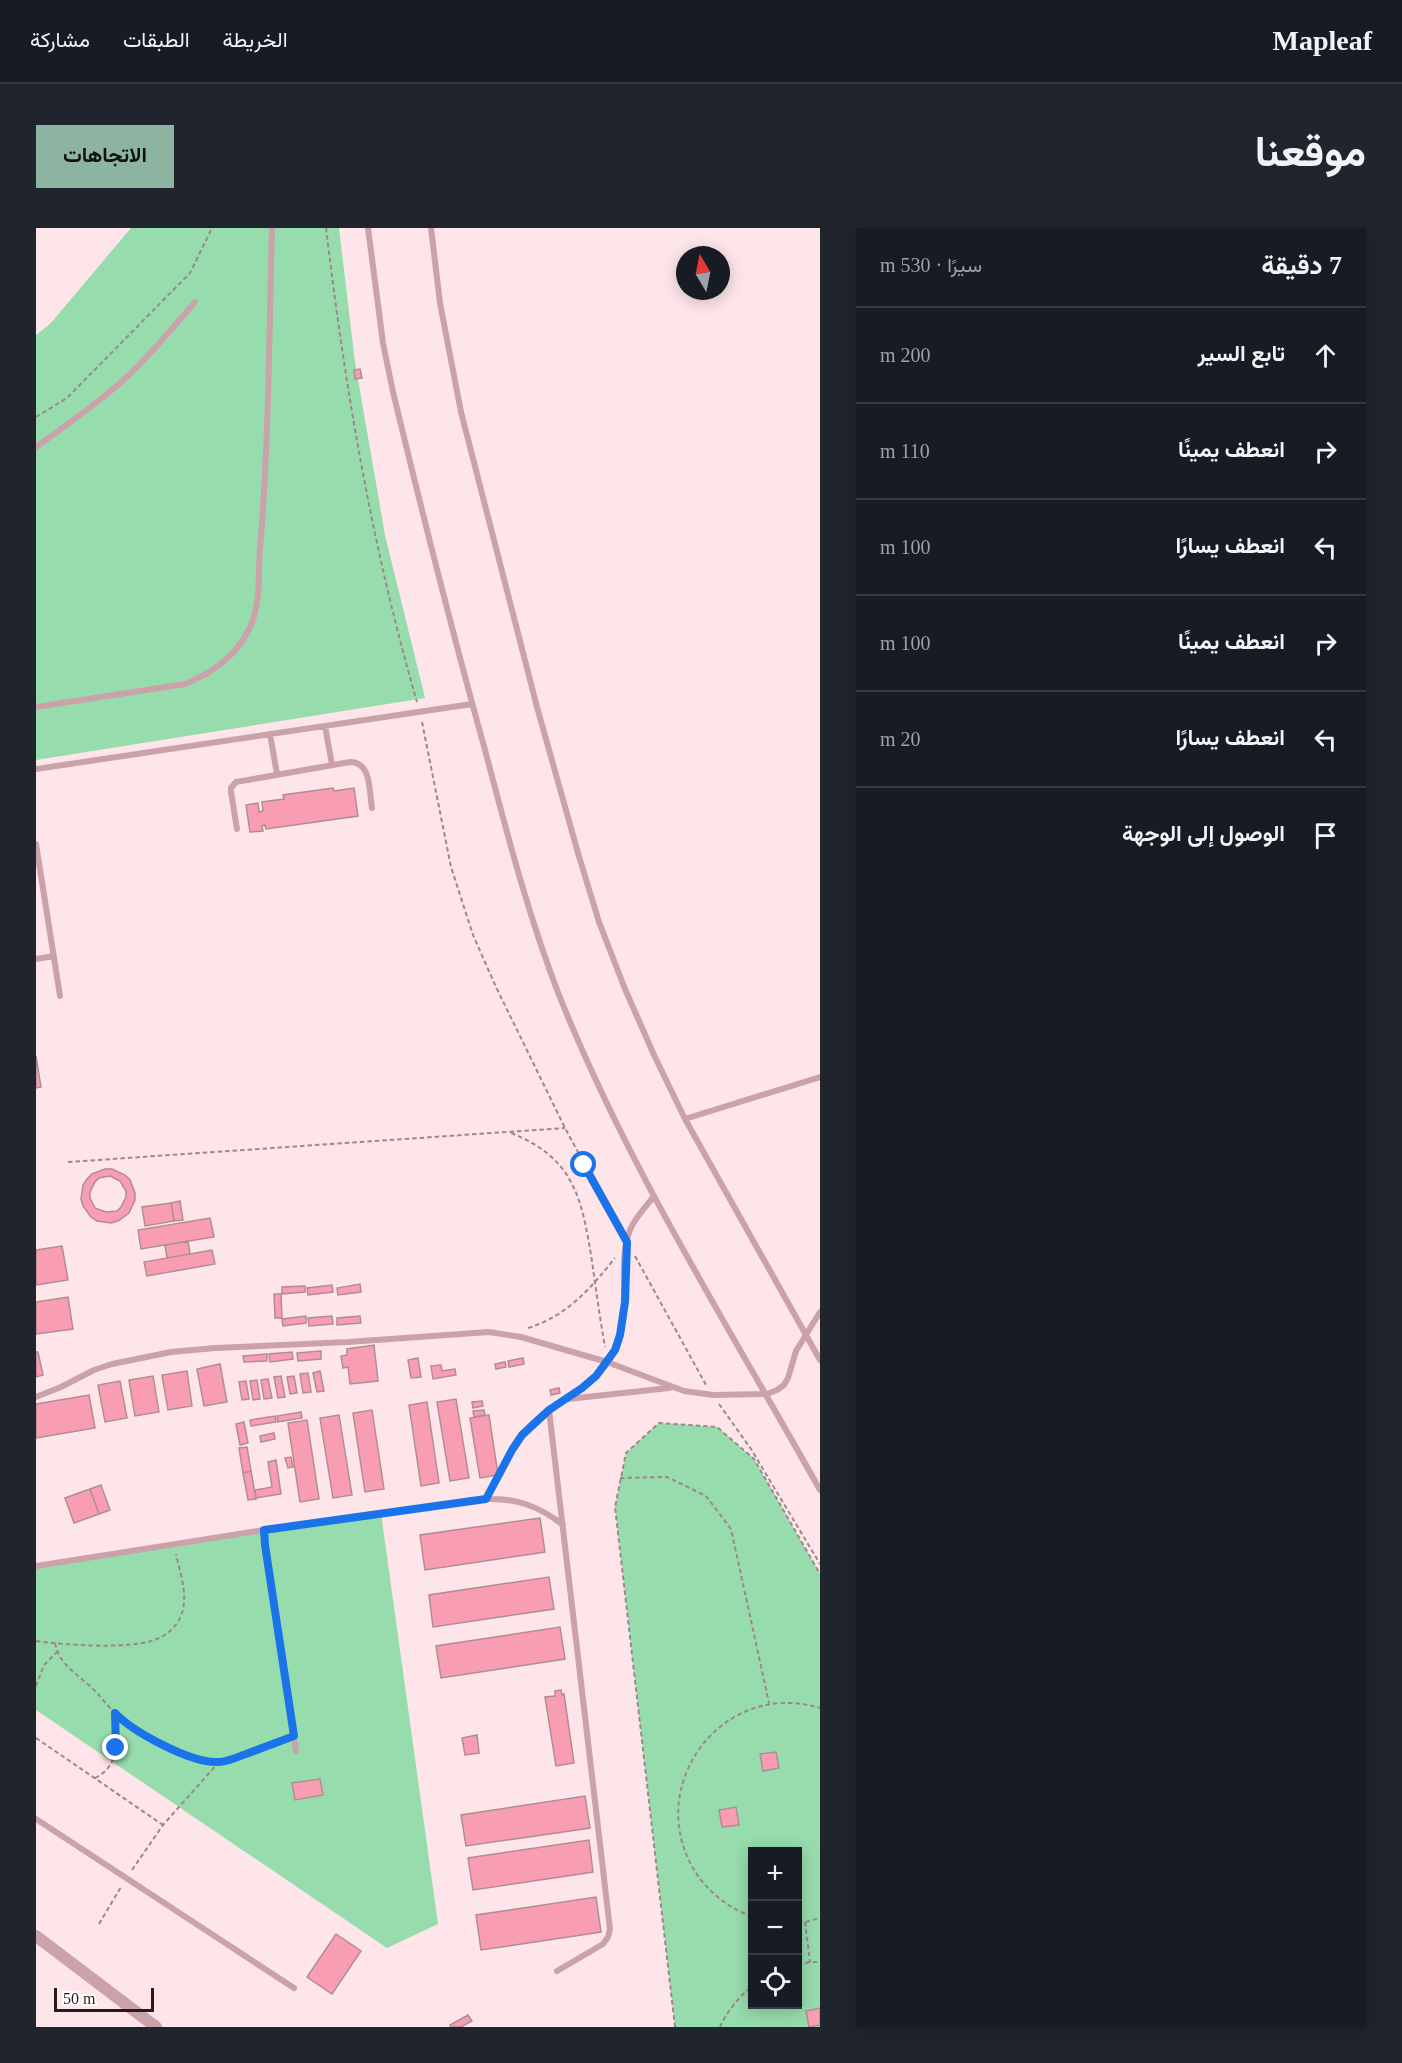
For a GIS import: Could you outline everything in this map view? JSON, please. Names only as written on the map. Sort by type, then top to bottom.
[{"type":"street","points":[[36,1936],[156,2027]]},
{"type":"lane","points":[[36,707],[185,684],[209,673],[230,656],[242,642],[250,626],[257,600],[265,496],[272,228]]},
{"type":"lane","points":[[369,228],[383,343],[393,392],[472,704],[521,885],[546,960],[596,1079],[654,1196],[820,1490]]},
{"type":"lane","points":[[431,228],[440,303],[461,412],[537,707],[599,922],[625,989],[685,1119],[820,1360]]},
{"type":"lane","points":[[36,447],[120,383],[159,344],[195,302]]},
{"type":"lane","points":[[36,769],[472,704]]},
{"type":"lane","points":[[325,726],[332,765]]},
{"type":"lane","points":[[270,734],[277,774]]},
{"type":"lane","points":[[237,829],[231,792],[233,784],[332,765],[354,762],[362,765],[366,773],[372,808]]},
{"type":"lane","points":[[36,844],[60,996]]},
{"type":"lane","points":[[36,959],[54,956]]},
{"type":"lane","points":[[685,1119],[820,1077]]},
{"type":"lane","points":[[486,1499],[522,1435],[549,1410],[568,1399],[596,1376],[615,1350],[624,1319],[627,1242],[634,1221],[654,1196]]},
{"type":"lane","points":[[36,1397],[112,1364],[171,1352],[472,1332],[505,1333],[607,1362],[672,1388],[713,1395],[766,1394],[777,1390],[788,1378],[795,1351],[820,1312]]},
{"type":"lane","points":[[568,1399],[672,1388]]},
{"type":"lane","points":[[549,1410],[610,1929],[603,1944],[557,1971]]},
{"type":"lane","points":[[36,1566],[264,1530],[486,1499],[519,1501],[549,1514],[562,1525]]},
{"type":"lane","points":[[264,1530],[296,1751]]},
{"type":"lane","points":[[36,1819],[294,1988]]},
{"type":"path","points":[[36,417],[67,398],[190,273],[212,228]]},
{"type":"path","points":[[326,228],[368,500],[394,617],[419,712],[451,867],[460,898],[488,970],[565,1128],[713,1395],[751,1449],[820,1564]]},
{"type":"path","points":[[68,1162],[565,1128]]},
{"type":"path","points":[[509,1132],[538,1145],[561,1166],[583,1207],[607,1362]]},
{"type":"path","points":[[505,1333],[531,1328],[555,1317],[577,1302],[627,1242]]},
{"type":"path","points":[[675,2027],[615,1507],[626,1453],[659,1423],[717,1427],[754,1459],[820,1574]]},
{"type":"path","points":[[620,1478],[667,1477],[706,1496],[731,1528],[769,1704]]},
{"type":"path","points":[[36,1641],[104,1645],[142,1643],[166,1634],[176,1625],[182,1614],[184,1601],[174,1544]]},
{"type":"path","points":[[55,1643],[57,1652],[66,1666],[89,1685],[131,1727],[151,1739],[187,1754],[219,1762]]},
{"type":"path","points":[[36,1686],[44,1665],[57,1652]]},
{"type":"path","points":[[748,1915],[738,1912],[711,1892],[690,1865],[679,1833],[678,1798],[688,1765],[708,1737],[736,1715],[769,1704],[804,1703],[820,1708]]},
{"type":"path","points":[[95,1778],[108,1769],[112,1763],[116,1748],[115,1713]]},
{"type":"path","points":[[99,1924],[127,1877],[164,1825],[219,1762],[294,1736]]},
{"type":"path","points":[[36,1738],[164,1825]]},
{"type":"path","points":[[810,1962],[805,1922],[820,1918]]},
{"type":"path","points":[[802,1964],[820,1962]]},
{"type":"path","points":[[720,2027],[723,2020],[748,1990]]},
{"type":"green space","points":[[131,228],[339,228],[355,362],[385,535],[425,698],[36,760],[36,335],[50,324]]},
{"type":"green space","points":[[659,1423],[717,1427],[754,1459],[820,1574],[820,2027],[675,2027],[615,1507],[626,1453]]},
{"type":"green space","points":[[381,1513],[438,1924],[387,1948],[36,1710],[36,1567]]},
{"type":"building","points":[[360,369],[362,378],[355,379],[354,370]]},
{"type":"building","points":[[333,788],[334,791],[354,788],[358,816],[266,829],[265,825],[262,826],[263,831],[250,832],[246,805],[258,803],[259,812],[263,811],[262,802],[284,799],[283,795]]},
{"type":"building","points":[[36,1056],[41,1087],[36,1088]]},
{"type":"building","points":[[112,1169],[130,1180],[135,1200],[129,1213],[111,1223],[97,1221],[91,1217],[81,1199],[83,1185],[92,1174]],"holes":[[[110,1176],[120,1181],[126,1191],[121,1207],[117,1211],[106,1212],[95,1208],[90,1198],[95,1182],[99,1178]]]},
{"type":"building","points":[[180,1201],[183,1220],[174,1221],[171,1203]]},
{"type":"building","points":[[171,1203],[174,1221],[145,1226],[142,1207]]},
{"type":"building","points":[[210,1218],[214,1237],[141,1249],[138,1230]]},
{"type":"building","points":[[188,1241],[190,1254],[167,1258],[165,1245]]},
{"type":"building","points":[[62,1246],[68,1280],[36,1285],[36,1250]]},
{"type":"building","points":[[212,1250],[215,1264],[147,1276],[144,1262]]},
{"type":"building","points":[[360,1284],[361,1292],[338,1295],[337,1288]]},
{"type":"building","points":[[332,1285],[333,1292],[308,1295],[307,1288]]},
{"type":"building","points":[[305,1286],[305,1292],[282,1294],[282,1287]]},
{"type":"building","points":[[274,1294],[281,1294],[282,1318],[275,1318]]},
{"type":"building","points":[[68,1297],[73,1329],[36,1334],[36,1302]]},
{"type":"building","points":[[306,1316],[306,1323],[283,1326],[282,1319]]},
{"type":"building","points":[[332,1316],[333,1324],[309,1326],[308,1318]]},
{"type":"building","points":[[360,1316],[361,1323],[337,1325],[337,1318]]},
{"type":"building","points":[[374,1345],[378,1381],[350,1384],[348,1367],[343,1368],[341,1356],[347,1355],[347,1349]]},
{"type":"building","points":[[321,1351],[321,1359],[298,1361],[297,1353]]},
{"type":"building","points":[[36,1352],[38,1352],[43,1375],[36,1377]]},
{"type":"building","points":[[292,1352],[293,1359],[270,1362],[269,1354]]},
{"type":"building","points":[[267,1354],[267,1361],[244,1362],[243,1356]]},
{"type":"building","points":[[418,1358],[421,1377],[411,1378],[408,1360]]},
{"type":"building","points":[[523,1358],[524,1364],[509,1367],[508,1361]]},
{"type":"building","points":[[505,1362],[506,1367],[496,1369],[495,1364]]},
{"type":"building","points":[[220,1364],[227,1402],[204,1406],[197,1369]]},
{"type":"building","points":[[441,1365],[442,1371],[455,1369],[456,1375],[433,1379],[431,1366]]},
{"type":"building","points":[[187,1371],[192,1406],[168,1410],[162,1375]]},
{"type":"building","points":[[320,1371],[324,1391],[317,1392],[313,1373]]},
{"type":"building","points":[[308,1373],[311,1392],[303,1393],[300,1374]]},
{"type":"building","points":[[153,1376],[159,1412],[135,1416],[129,1380]]},
{"type":"building","points":[[281,1376],[285,1397],[278,1398],[274,1377]]},
{"type":"building","points":[[294,1376],[297,1393],[290,1394],[287,1377]]},
{"type":"building","points":[[268,1379],[272,1398],[264,1399],[261,1380]]},
{"type":"building","points":[[257,1380],[260,1399],[253,1400],[250,1381]]},
{"type":"building","points":[[120,1381],[127,1418],[105,1422],[98,1385]]},
{"type":"building","points":[[246,1381],[249,1399],[242,1400],[239,1382]]},
{"type":"building","points":[[559,1388],[560,1393],[551,1395],[550,1390]]},
{"type":"building","points":[[89,1395],[95,1428],[36,1438],[36,1404]]},
{"type":"building","points":[[456,1399],[469,1478],[450,1481],[437,1402]]},
{"type":"building","points":[[482,1401],[483,1406],[473,1408],[472,1402]]},
{"type":"building","points":[[427,1402],[439,1483],[421,1486],[409,1405]]},
{"type":"building","points":[[372,1410],[384,1489],[365,1492],[353,1413]]},
{"type":"building","points":[[484,1410],[485,1415],[474,1417],[473,1411]]},
{"type":"building","points":[[301,1412],[302,1418],[278,1422],[277,1416]]},
{"type":"building","points":[[339,1415],[352,1495],[333,1498],[320,1418]]},
{"type":"building","points":[[489,1415],[498,1475],[480,1478],[470,1418]]},
{"type":"building","points":[[275,1416],[276,1422],[251,1426],[250,1420]]},
{"type":"building","points":[[307,1420],[319,1499],[300,1502],[288,1423]]},
{"type":"building","points":[[244,1422],[248,1443],[240,1445],[236,1424]]},
{"type":"building","points":[[274,1433],[275,1439],[261,1442],[260,1436]]},
{"type":"building","points":[[247,1447],[251,1471],[243,1473],[239,1448]]},
{"type":"building","points":[[291,1457],[293,1467],[288,1468],[285,1458]]},
{"type":"building","points":[[276,1460],[281,1494],[256,1498],[255,1490],[272,1487],[268,1462]]},
{"type":"building","points":[[251,1471],[256,1499],[248,1500],[243,1473]]},
{"type":"building","points":[[101,1485],[110,1510],[99,1514],[90,1489]]},
{"type":"building","points":[[90,1489],[99,1514],[74,1523],[65,1498]]},
{"type":"building","points":[[540,1518],[545,1552],[425,1570],[420,1535]]},
{"type":"building","points":[[549,1577],[554,1609],[433,1627],[429,1595]]},
{"type":"building","points":[[560,1627],[565,1659],[441,1678],[436,1646]]},
{"type":"building","points":[[561,1690],[562,1695],[564,1694],[574,1763],[556,1766],[545,1697],[555,1696],[555,1691]]},
{"type":"building","points":[[477,1735],[479,1753],[465,1755],[462,1738]]},
{"type":"building","points":[[776,1752],[779,1768],[763,1771],[760,1754]]},
{"type":"building","points":[[320,1779],[323,1795],[295,1800],[292,1783]]},
{"type":"building","points":[[585,1796],[590,1828],[466,1846],[461,1815]]},
{"type":"building","points":[[736,1807],[739,1825],[722,1827],[719,1810]]},
{"type":"building","points":[[589,1840],[593,1872],[473,1890],[468,1858]]},
{"type":"building","points":[[596,1897],[601,1932],[481,1950],[476,1915]]},
{"type":"building","points":[[336,1934],[361,1951],[332,1994],[307,1977]]},
{"type":"building","points":[[820,2008],[820,2025],[809,2027],[806,2011]]},
{"type":"building","points":[[468,2015],[472,2021],[461,2027],[451,2027],[450,2025]]},
{"type":"route","points":[[116,1748],[115,1713],[144,1736],[172,1749],[210,1761],[225,1761],[294,1736],[264,1530],[486,1499],[522,1435],[549,1410],[568,1399],[596,1376],[615,1350],[624,1319],[627,1242],[584,1165]]}]
